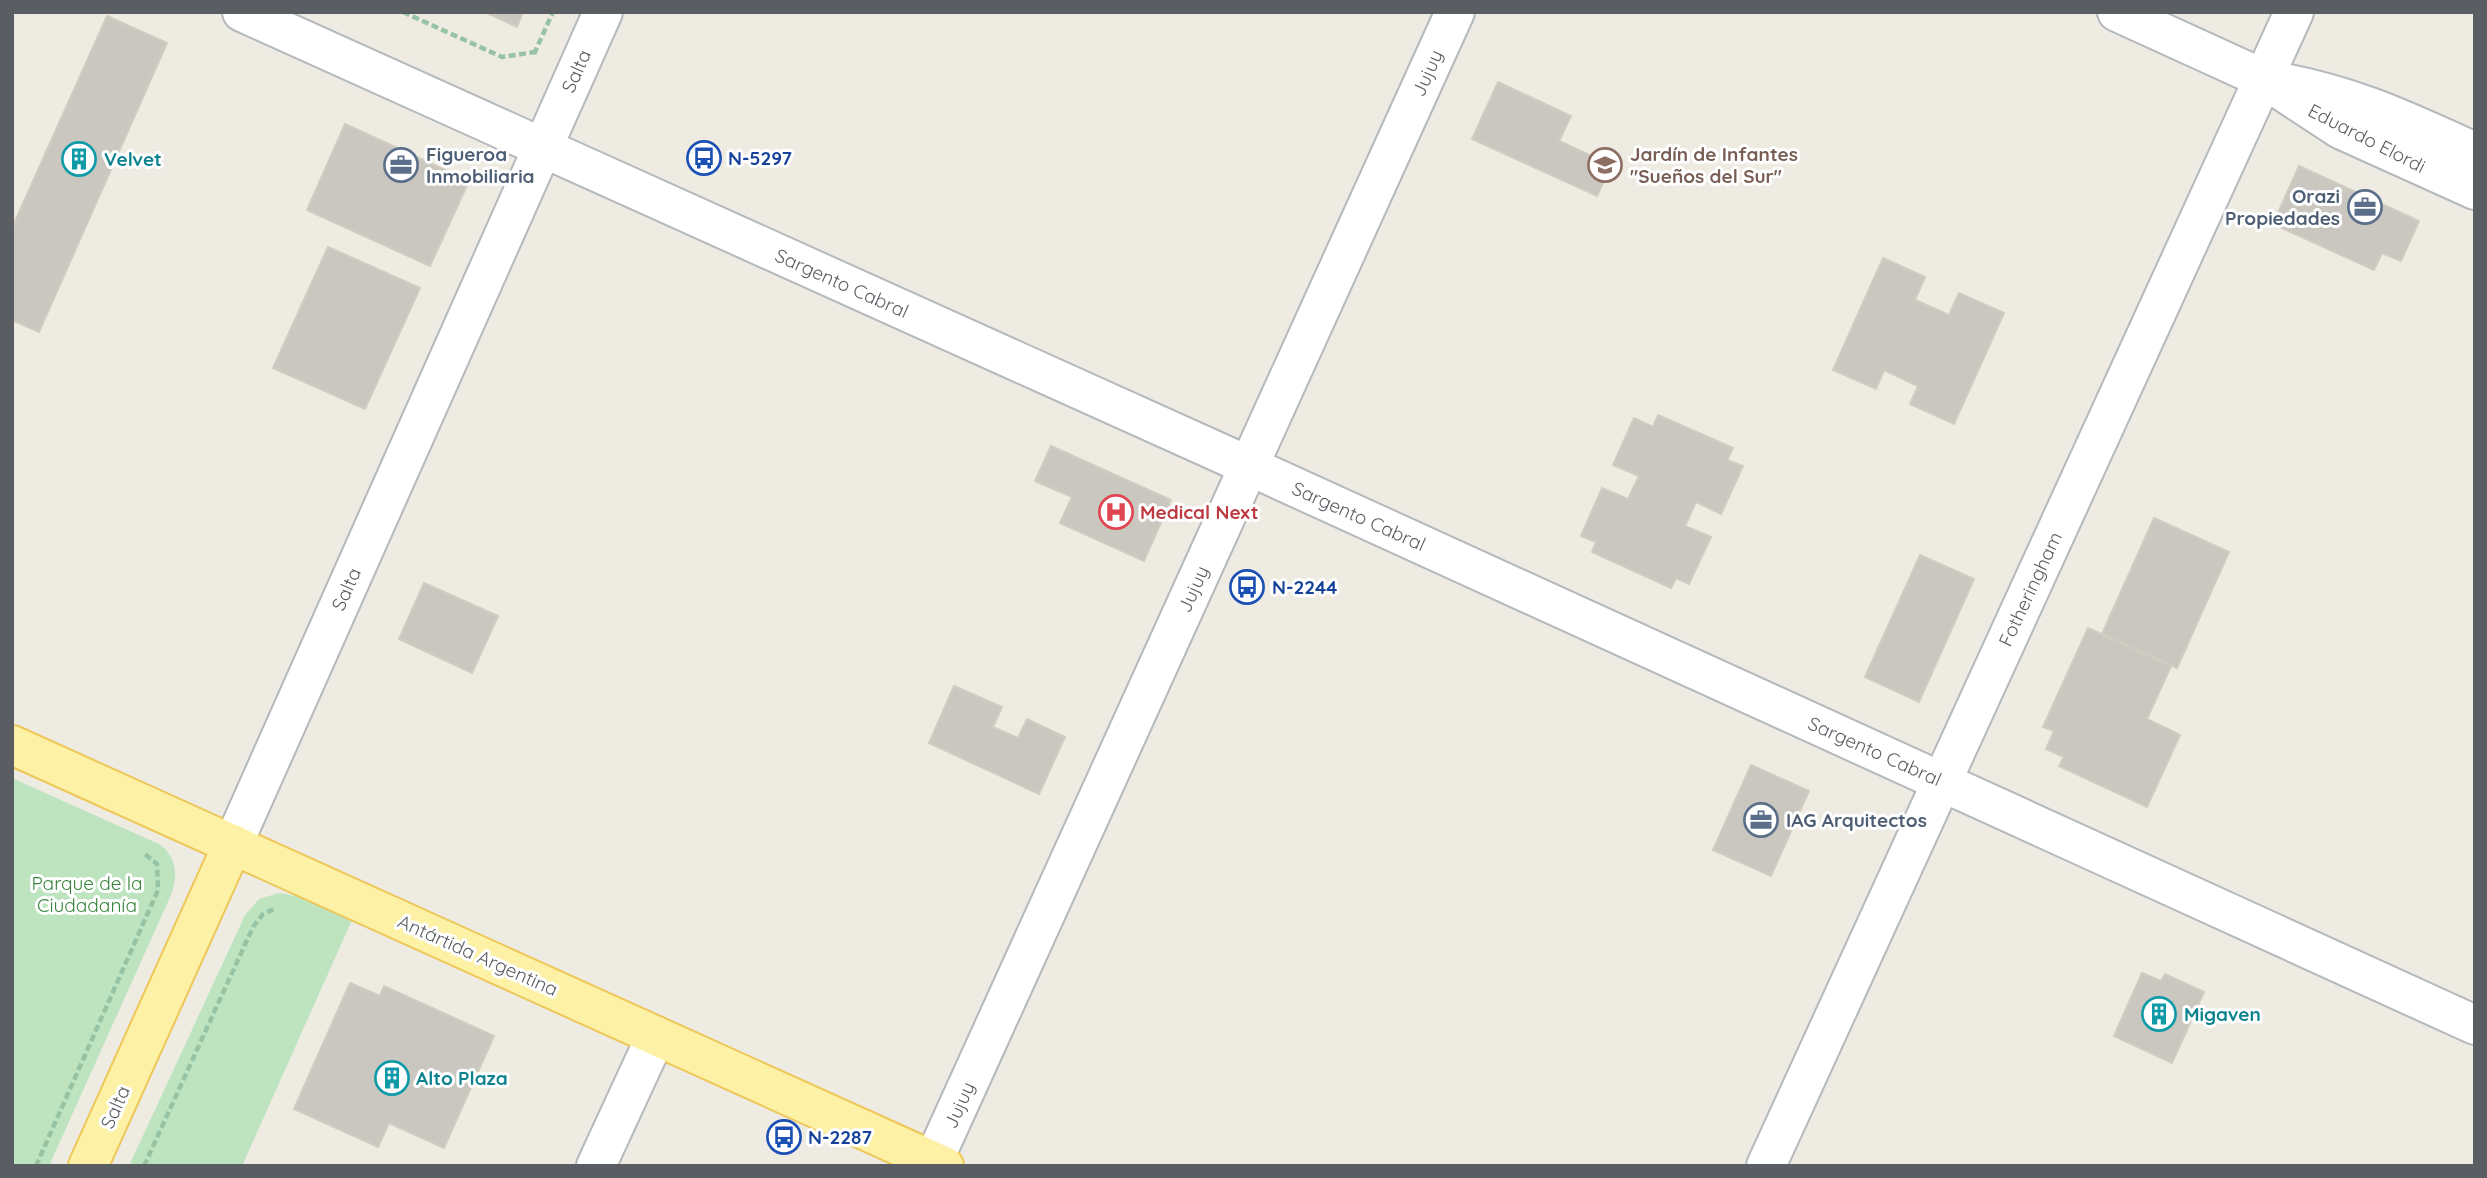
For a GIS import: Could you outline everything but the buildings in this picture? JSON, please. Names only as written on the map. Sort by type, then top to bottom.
[{"type":"main road","name":"Antártida Argentina","points":[[12,746],[936,1164]]},
{"type":"main road","name":"Salta","points":[[88,1166],[233,844]]},
{"type":"street","name":"Sargento Cabral","points":[[242,12],[1249,466],[2475,1025]]},
{"type":"street","name":"Salta","points":[[233,844],[603,12]]},
{"type":"street","name":"Jujuy","points":[[936,1164],[1455,12]]},
{"type":"street","name":"Eduardo Elordi","points":[[2118,12],[2264,79],[2340,129],[2475,190]]},
{"type":"street","name":"Fotheringham","points":[[1766,1166],[2294,12]]},
{"type":"street","name":"Eduardo Elordi","points":[[2264,79],[2359,101],[2475,152]]},
{"type":"street","points":[[596,1166],[656,1036]]},
{"type":"path","points":[[403,12],[502,57],[535,52]]},
{"type":"path","points":[[533,66],[535,52],[553,12]]},
{"type":"path","points":[[36,1166],[158,890],[157,864],[132,847]]},
{"type":"path","points":[[144,1166],[257,921],[263,914],[280,908]]},
{"type":"path","points":[[245,915],[257,921]]},
{"type":"green space","name":"Parque de la Ciudadanía","points":[[12,778],[161,845],[175,868],[171,895],[49,1166],[12,1166]]},
{"type":"green space","points":[[279,893],[301,897],[352,920],[242,1166],[129,1166],[245,915],[259,899]]},
{"type":"place","name":"N-5297","points":[[704,158]]},
{"type":"place","name":"Velvet","points":[[79,159]]},
{"type":"place","name":"Figueroa Inmobiliaria","points":[[401,165]]},
{"type":"place","name":"Jardín de Infantes \"Sueños del Sur\"","points":[[1605,165]]},
{"type":"place","name":"Orazi Propiedades","points":[[2365,207]]},
{"type":"place","name":"Medical Next","points":[[1116,512]]},
{"type":"place","name":"N-2244","points":[[1247,587]]},
{"type":"place","name":"IAG Arquitectos","points":[[1761,820]]},
{"type":"place","name":"Migaven","points":[[2159,1014]]},
{"type":"place","name":"Alto Plaza","points":[[392,1078]]},
{"type":"place","name":"N-2287","points":[[784,1137]]}]
